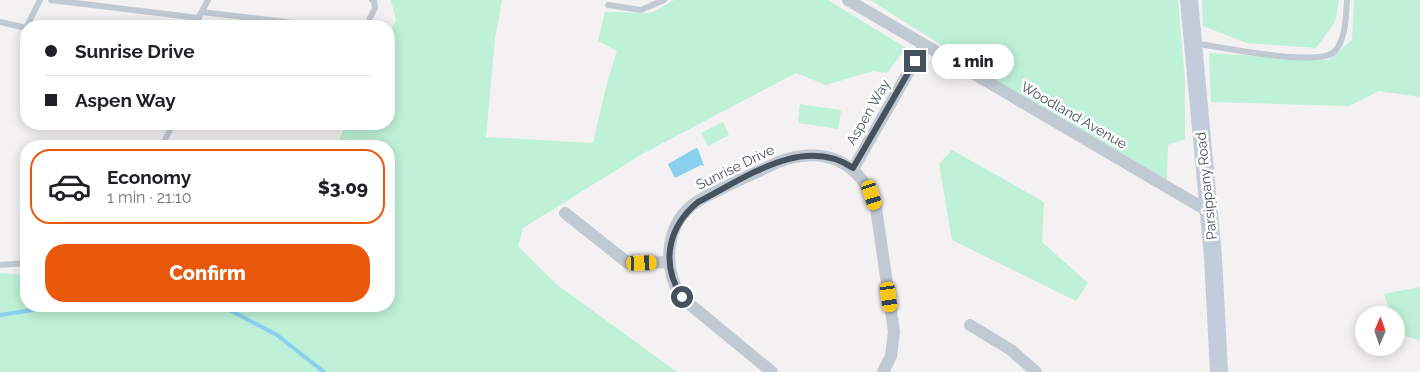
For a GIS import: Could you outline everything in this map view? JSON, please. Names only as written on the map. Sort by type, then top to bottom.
[{"type":"main road","name":"Parsippany Road","points":[[1189,0],[1208,211],[1219,372]]},
{"type":"street","name":"Woodland Avenue","points":[[848,0],[1208,211]]},
{"type":"street","name":"Aspen Way","points":[[853,168],[924,45]]},
{"type":"street","name":"Sunrise Drive","points":[[772,372],[682,297],[673,282],[669,251],[675,228],[684,214],[698,202],[791,157],[824,156],[836,159],[853,168],[867,185],[876,208],[894,332],[891,356],[883,372]]},
{"type":"street","points":[[565,213],[628,264],[669,262]]},
{"type":"street","points":[[970,325],[1011,350],[1036,372]]},
{"type":"lane","points":[[30,20],[40,0]]},
{"type":"lane","points":[[52,0],[254,20]]},
{"type":"lane","points":[[197,20],[208,0]]},
{"type":"lane","points":[[369,20],[375,8],[374,1],[372,0]]},
{"type":"lane","points":[[608,6],[642,10],[664,0]]},
{"type":"lane","points":[[1193,43],[1264,55],[1327,57],[1335,51],[1341,42],[1347,0]]},
{"type":"lane","points":[[0,22],[20,26]]},
{"type":"lane","points":[[0,265],[20,263]]},
{"type":"green space","points":[[391,0],[502,0],[495,39],[486,137],[593,143],[607,83],[617,51],[598,41],[605,12],[651,13],[674,0],[828,0],[906,48],[887,73],[873,71],[826,85],[796,73],[642,154],[523,228],[518,246],[556,284],[677,372],[0,372],[0,273],[20,275],[20,312],[395,312],[395,140],[339,140],[343,130],[395,130],[396,21]]},
{"type":"green space","points":[[870,0],[1178,0],[1185,81],[1185,139],[1168,145],[1167,180],[1061,121]]},
{"type":"green space","points":[[1202,0],[1339,0],[1335,22],[1316,48],[1247,43],[1203,26]]},
{"type":"green space","points":[[1354,0],[1420,0],[1420,97],[1379,91],[1349,106],[1211,102],[1209,53],[1329,60],[1352,40]]},
{"type":"green space","points":[[800,104],[841,110],[838,129],[798,123]]},
{"type":"green space","points":[[723,122],[729,135],[708,146],[701,133]]},
{"type":"green space","points":[[952,150],[1044,202],[1042,242],[1088,283],[1076,301],[952,240],[939,164]]},
{"type":"green space","points":[[1420,287],[1420,341],[1405,336],[1405,306],[1388,306],[1384,294]]},
{"type":"water","points":[[696,148],[704,166],[701,165],[675,178],[668,164]]},
{"type":"waterway","points":[[0,315],[20,312]]},
{"type":"waterway","points":[[233,312],[277,335],[324,372]]},
{"type":"route","points":[[682,297],[673,282],[668,258],[671,239],[675,228],[684,214],[698,202],[791,157],[805,155],[824,156],[836,159],[853,168],[915,61]]}]
